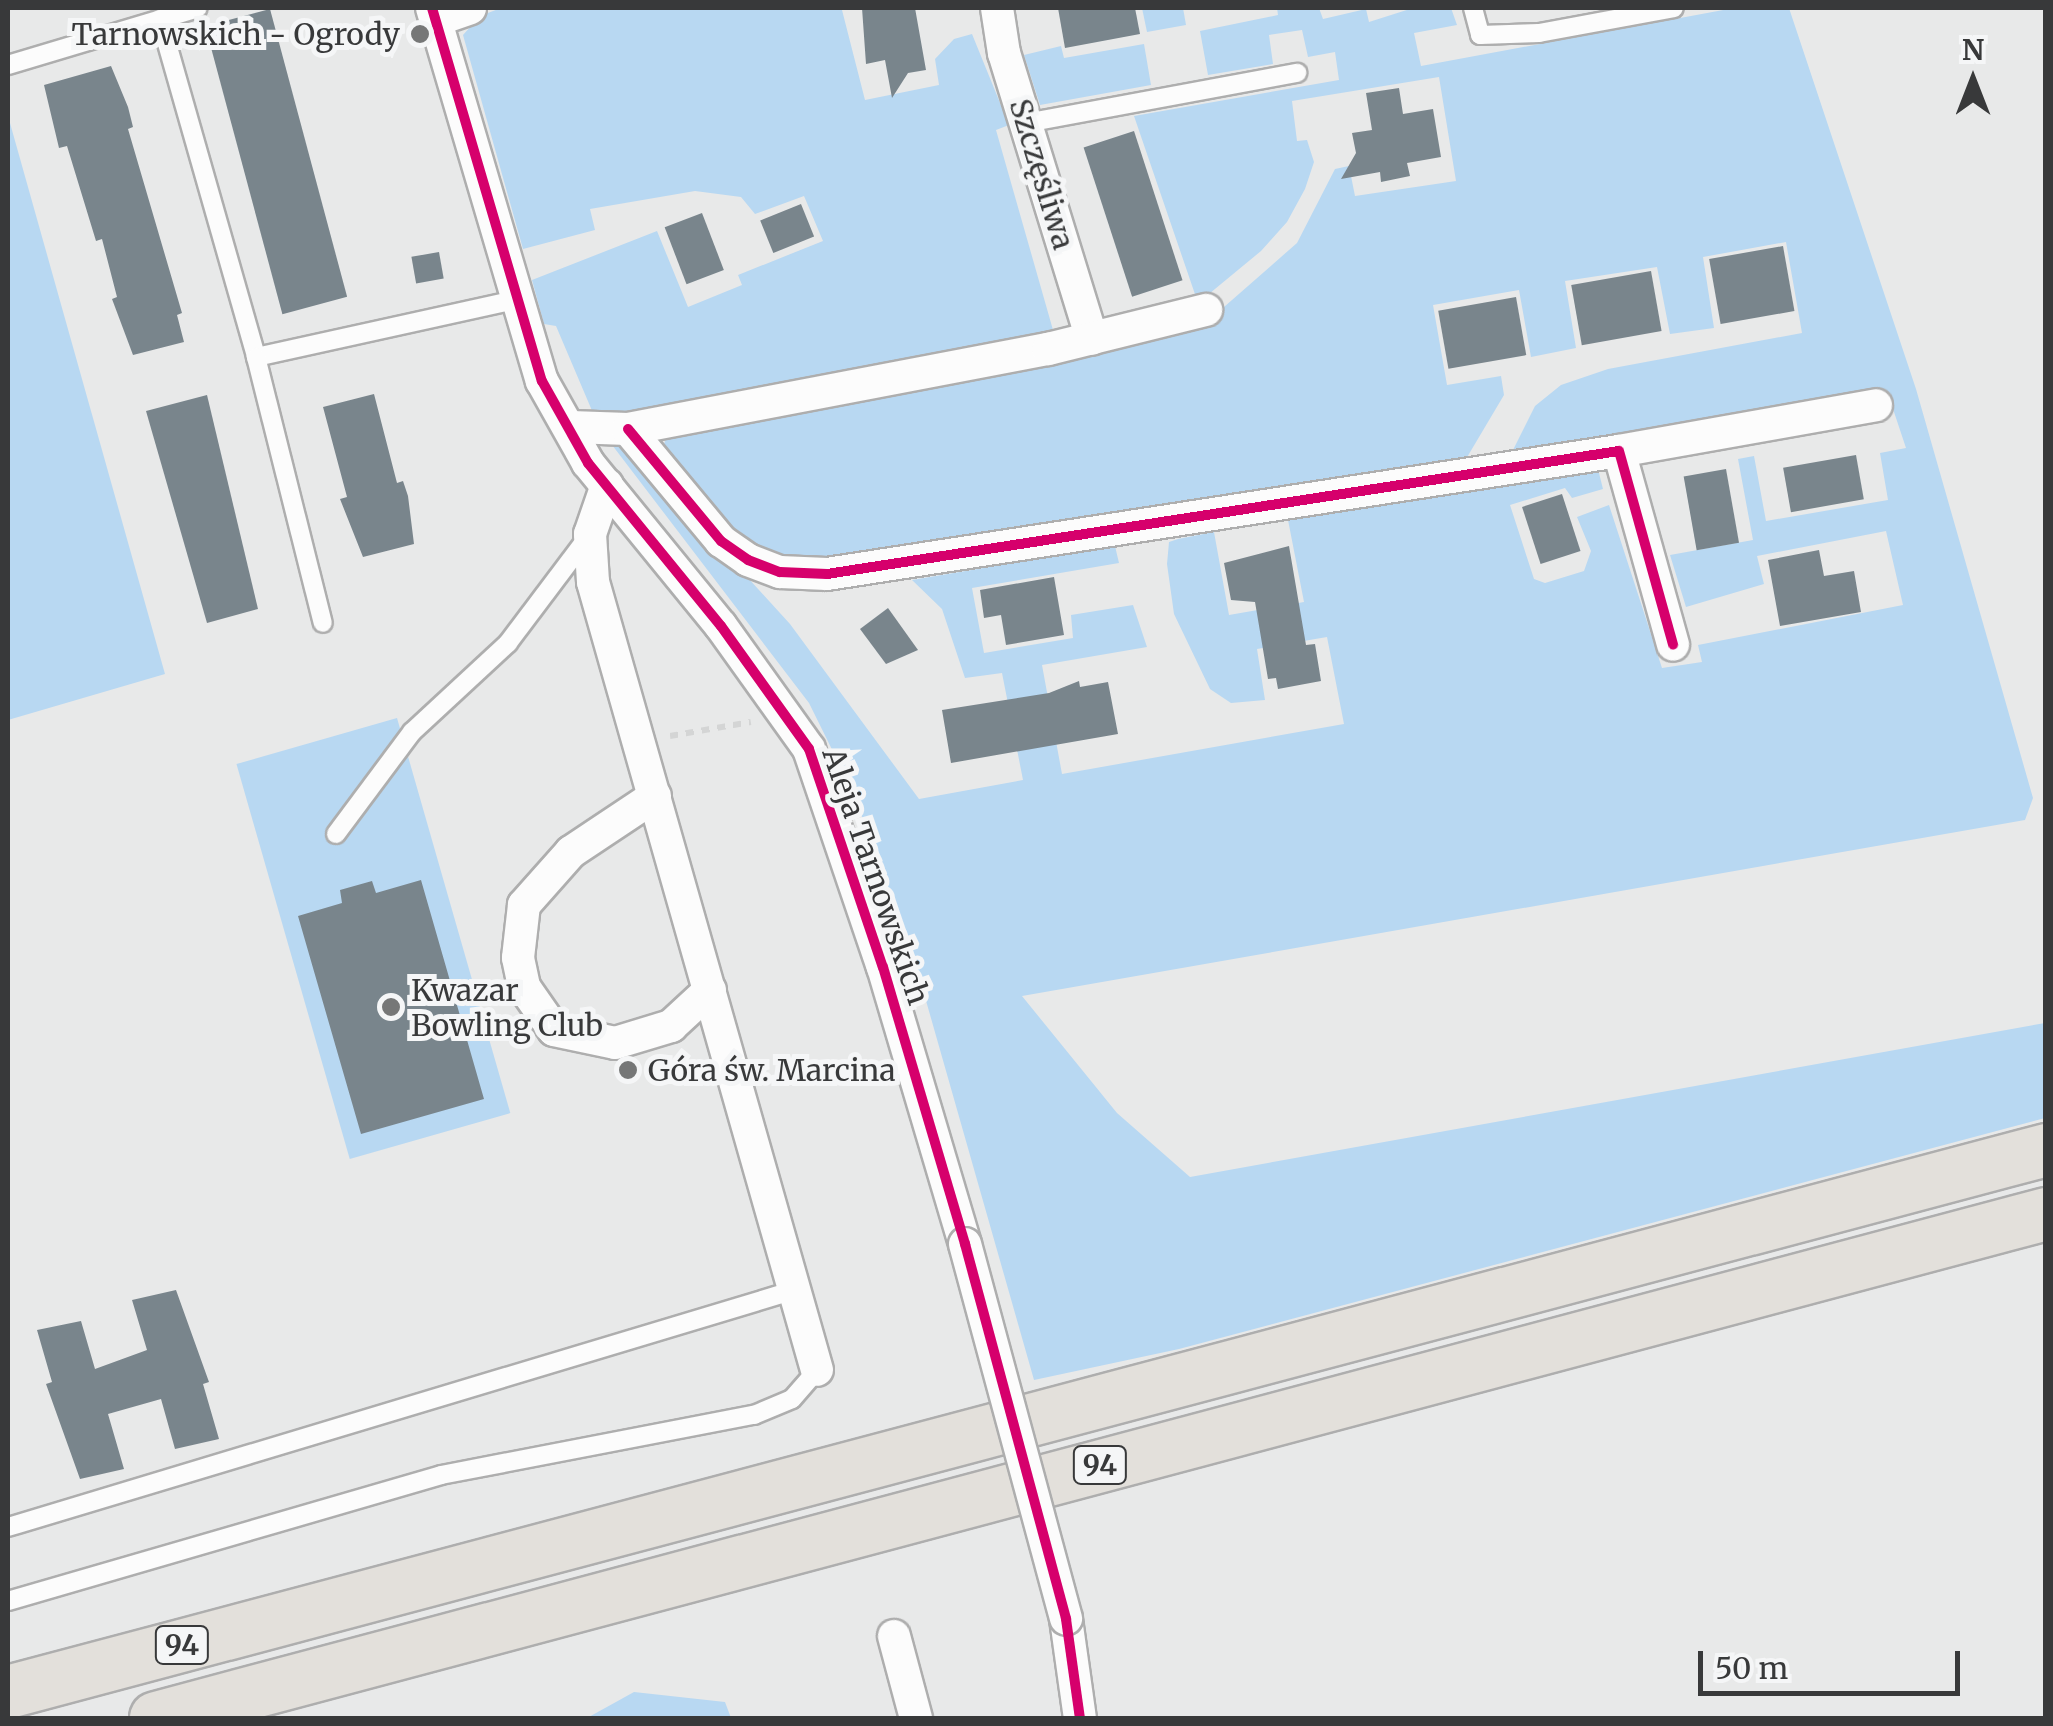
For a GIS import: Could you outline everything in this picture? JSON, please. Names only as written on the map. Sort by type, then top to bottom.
[{"type":"main road","name":"94","points":[[8,1692],[2046,1150]]},
{"type":"main road","name":"94","points":[[156,1718],[2046,1214]]},
{"type":"street","points":[[434,14],[470,8]]},
{"type":"street","name":"Szczęśliwa","points":[[997,8],[1026,122],[1092,339]]},
{"type":"street","name":"Aleja Tarnowskich","points":[[434,14],[542,381],[607,486],[809,749],[883,967],[964,1244],[1066,1619],[1080,1718]]},
{"type":"street","points":[[571,427],[628,429],[1092,339],[1206,310]]},
{"type":"street","points":[[628,429],[721,540],[748,560],[780,572],[827,574],[1620,451],[1876,405]]},
{"type":"street","points":[[1620,451],[1673,645]]},
{"type":"street","points":[[607,486],[590,534],[594,582],[817,1370]]},
{"type":"street","points":[[654,796],[571,852],[524,905],[518,958],[524,987],[554,1030],[615,1043],[671,1026],[710,990]]},
{"type":"street","points":[[894,1636],[916,1718]]},
{"type":"lane","points":[[8,65],[198,8]]},
{"type":"lane","points":[[1473,8],[1480,35],[1539,33],[1674,8]]},
{"type":"lane","points":[[160,19],[256,357],[323,623]]},
{"type":"lane","points":[[1026,122],[1297,73]]},
{"type":"lane","points":[[256,357],[519,299]]},
{"type":"lane","points":[[336,834],[412,732],[508,643],[590,534]]},
{"type":"lane","points":[[8,1527],[796,1290]]},
{"type":"lane","points":[[8,1600],[440,1475],[754,1414],[792,1399],[817,1370]]},
{"type":"path","points":[[639,742],[787,716]]},
{"type":"shaded area","points":[[501,8],[842,10],[865,100],[939,85],[935,59],[954,39],[972,34],[1009,125],[996,130],[1055,337],[655,409],[593,413],[556,326],[544,324],[532,280],[657,231],[688,307],[742,285],[738,275],[823,241],[804,196],[755,214],[741,197],[695,191],[590,209],[595,230],[523,249],[463,35],[480,16]]},
{"type":"shaded area","points":[[1142,8],[1183,8],[1186,25],[1147,32]]},
{"type":"shaded area","points":[[1277,8],[1319,8],[1323,19],[1366,9],[1369,22],[1413,8],[1451,8],[1457,25],[1414,33],[1421,66],[1734,8],[1789,8],[1916,389],[2033,798],[2025,820],[1022,996],[1117,1113],[1190,1177],[2045,1023],[2045,1118],[1179,1349],[1034,1380],[913,955],[853,792],[809,703],[606,437],[624,442],[790,624],[919,799],[1023,780],[1002,673],[965,678],[942,609],[912,580],[1115,546],[1119,563],[972,588],[984,653],[1073,638],[1071,615],[1133,605],[1147,647],[1042,665],[1062,774],[1344,724],[1327,637],[1257,649],[1265,700],[1231,703],[1210,689],[1174,614],[1167,564],[1169,542],[1178,539],[1214,532],[1229,615],[1304,602],[1288,520],[1598,469],[1603,489],[1572,498],[1565,488],[1510,505],[1534,579],[1545,583],[1584,571],[1591,551],[1577,517],[1609,505],[1662,668],[1702,662],[1698,645],[1903,605],[1886,531],[1757,556],[1764,584],[1686,607],[1670,555],[1753,540],[1738,459],[1754,456],[1766,521],[1888,500],[1880,453],[1906,448],[1887,391],[1510,456],[1535,406],[1561,385],[1608,369],[1802,333],[1786,242],[1703,257],[1714,328],[1670,334],[1657,267],[1565,281],[1576,348],[1531,357],[1519,290],[1433,305],[1447,385],[1501,376],[1504,395],[1466,459],[942,549],[799,562],[751,548],[672,463],[664,444],[668,433],[1208,321],[1297,243],[1335,169],[1349,166],[1355,196],[1456,181],[1439,77],[1292,101],[1297,141],[1307,140],[1314,162],[1305,189],[1287,222],[1261,251],[1198,303],[1134,116],[1339,80],[1335,52],[1308,57],[1302,30],[1269,35],[1273,64],[1208,75],[1200,31],[1278,15]]},
{"type":"shaded area","points":[[1144,44],[1151,85],[1040,105],[1024,55],[1061,46],[1064,58]]},
{"type":"shaded area","points":[[8,116],[165,674],[8,720]]},
{"type":"shaded area","points":[[397,718],[510,1113],[350,1159],[236,764]]},
{"type":"shaded area","points":[[634,1692],[725,1702],[731,1718],[587,1718]]},
{"type":"building","points":[[862,8],[915,8],[926,70],[908,73],[892,98],[885,60],[866,64]]},
{"type":"building","points":[[1058,8],[1135,8],[1140,34],[1065,48]]},
{"type":"building","points":[[270,9],[347,297],[282,314],[205,26]]},
{"type":"building","points":[[111,66],[128,107],[133,127],[128,129],[182,313],[177,315],[184,342],[133,355],[112,299],[117,297],[102,239],[96,241],[67,146],[59,148],[44,85]]},
{"type":"building","points":[[1399,88],[1403,114],[1433,109],[1441,157],[1407,163],[1410,176],[1381,182],[1380,172],[1341,179],[1356,153],[1352,133],[1372,130],[1366,93]]},
{"type":"building","points":[[1134,131],[1183,280],[1132,297],[1084,147]]},
{"type":"building","points":[[801,204],[814,236],[773,253],[760,220]]},
{"type":"building","points":[[702,213],[724,270],[687,284],[665,227]]},
{"type":"building","points":[[1783,246],[1794,311],[1721,324],[1709,259]]},
{"type":"building","points":[[439,252],[444,279],[416,283],[411,257]]},
{"type":"building","points":[[1651,271],[1662,331],[1582,345],[1571,285]]},
{"type":"building","points":[[1516,297],[1526,355],[1448,369],[1438,311]]},
{"type":"building","points":[[374,394],[397,483],[403,481],[408,496],[414,544],[363,557],[340,499],[347,497],[323,407]]},
{"type":"building","points":[[207,395],[258,609],[207,623],[146,411]]},
{"type":"building","points":[[1856,455],[1864,499],[1791,512],[1783,468]]},
{"type":"building","points":[[1726,469],[1739,543],[1697,550],[1684,476]]},
{"type":"building","points":[[1562,494],[1581,551],[1541,564],[1522,507]]},
{"type":"building","points":[[1289,546],[1306,645],[1315,644],[1321,681],[1278,689],[1276,678],[1268,679],[1255,602],[1231,600],[1224,563]]},
{"type":"building","points":[[1819,550],[1824,576],[1854,571],[1861,612],[1780,626],[1768,560]]},
{"type":"building","points":[[1054,577],[1064,635],[1006,645],[1001,615],[984,618],[980,590]]},
{"type":"building","points":[[888,608],[918,650],[886,664],[860,629]]},
{"type":"building","points":[[1079,681],[1080,687],[1108,682],[1118,734],[951,763],[942,710],[1049,693]]},
{"type":"building","name":"Kwazar Bowling Club","points":[[421,880],[484,1099],[361,1134],[298,916],[342,903],[340,890],[372,881],[376,893]]},
{"type":"building","points":[[176,1290],[209,1382],[203,1384],[219,1439],[175,1449],[161,1399],[108,1414],[124,1469],[80,1479],[46,1384],[52,1382],[37,1330],[81,1321],[95,1369],[147,1350],[132,1300]]},
{"type":"cycle path","points":[[432,8],[542,381],[588,463],[721,626],[809,749],[883,967],[965,1244],[1066,1619],[1080,1718]]},
{"type":"cycle path","points":[[628,429],[721,541],[748,560],[780,572],[827,574],[1619,451],[1673,645]]},
{"type":"place","name":"Tarnowskich - Ogrody","points":[[420,34]]},
{"type":"place","name":"Kwazar Bowling Club","points":[[391,1007]]},
{"type":"place","name":"Góra św. Marcina","points":[[628,1070]]}]
